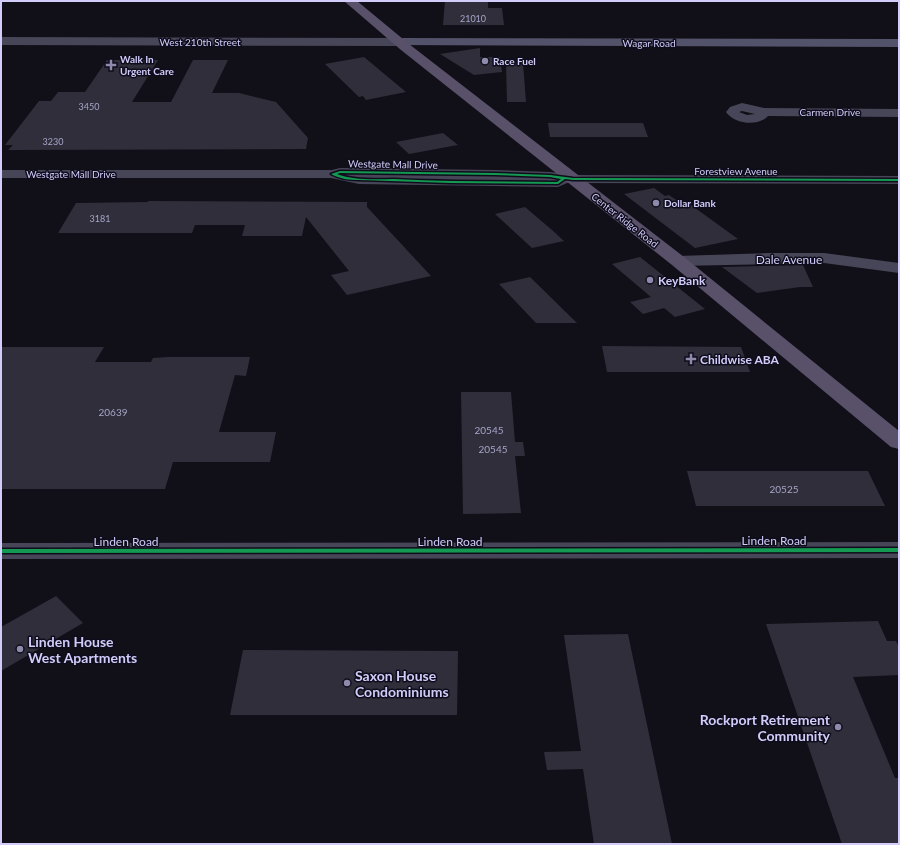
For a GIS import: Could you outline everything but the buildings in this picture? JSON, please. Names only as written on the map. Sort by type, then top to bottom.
[{"type":"main road","name":"Center Ridge Road","points":[[353,1],[399,42],[568,179],[678,261],[899,442]]},
{"type":"main road","name":"Wagar Road","points":[[399,42],[899,43]]},
{"type":"street","name":"West 210th Street","points":[[1,41],[399,42]]},
{"type":"street","name":"Carmen Drive","points":[[762,112],[899,113]]},
{"type":"street","name":"Westgate Mall Drive","points":[[1,174],[333,174],[357,179],[558,183],[568,179]]},
{"type":"street","name":"Forestview Avenue","points":[[568,179],[899,180]]},
{"type":"street","name":"Dale Avenue","points":[[678,261],[824,258],[899,268]]},
{"type":"street","name":"Linden Road","points":[[1,551],[899,550]]},
{"type":"cycle path","points":[[563,179],[558,183],[428,182],[346,178],[333,174],[340,172],[469,173],[550,176],[566,179],[899,180]]},
{"type":"cycle path","points":[[1,551],[899,550]]},
{"type":"place","name":"Race Fuel","points":[[485,61]]},
{"type":"place","name":"Walk In Urgent Care","points":[[111,65]]},
{"type":"place","name":"Dollar Bank","points":[[656,203]]},
{"type":"place","name":"KeyBank","points":[[650,280]]},
{"type":"place","name":"Childwise ABA","points":[[691,359]]},
{"type":"place","name":"Linden House West Apartments","points":[[20,649]]},
{"type":"place","name":"Saxon House Condominiums","points":[[347,683]]},
{"type":"place","name":"Rockport Retirement Community","points":[[838,727]]}]
